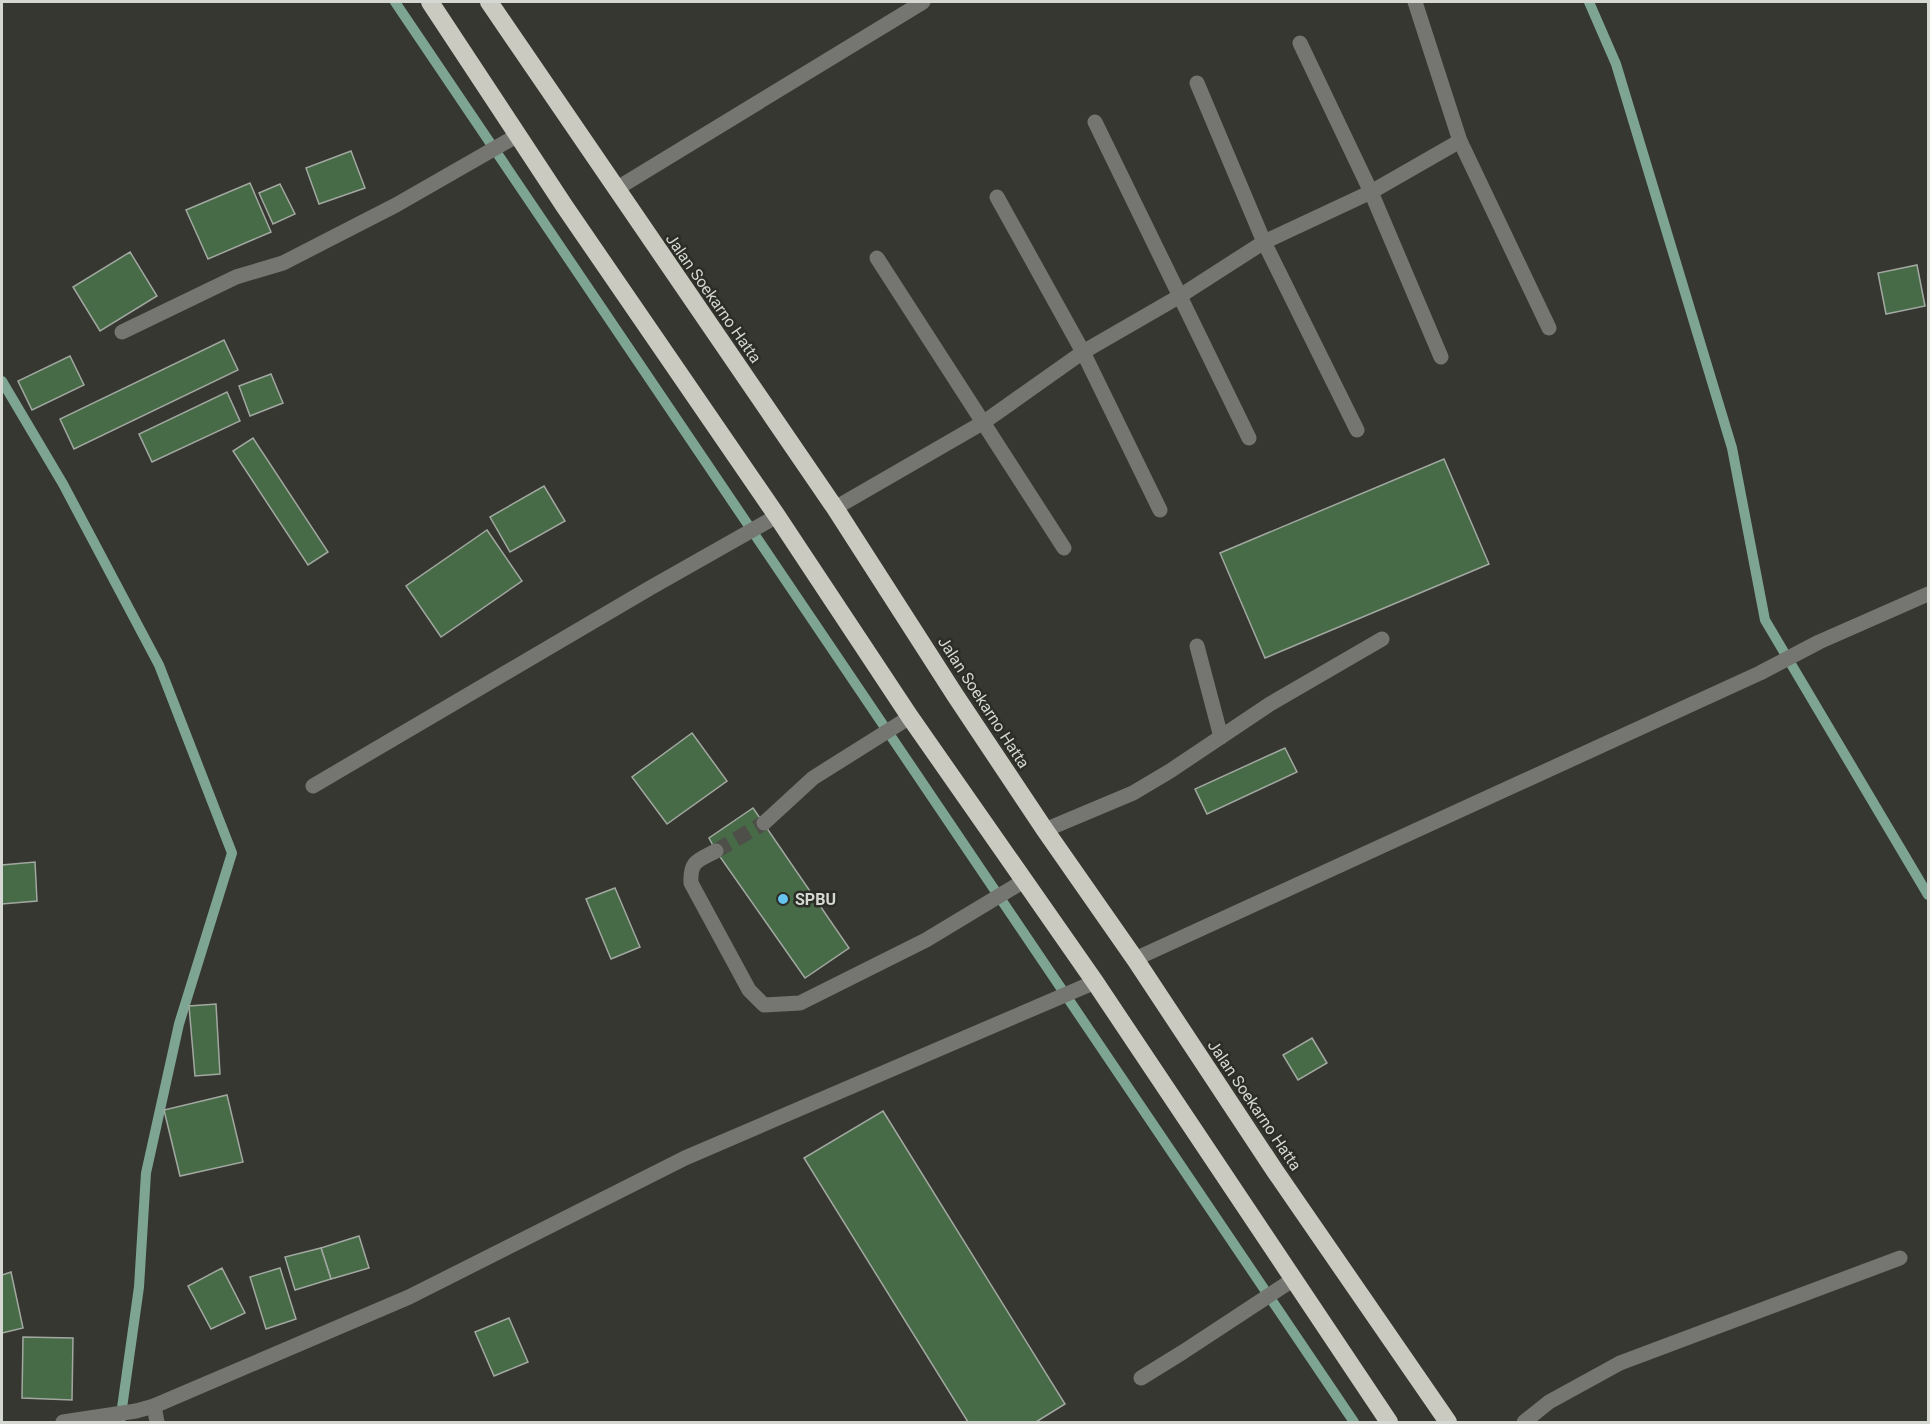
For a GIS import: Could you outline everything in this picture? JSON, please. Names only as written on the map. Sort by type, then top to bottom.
[{"type":"highway","points":[[430,2],[769,521],[910,717],[1095,982],[1286,1284],[1389,1422]]},
{"type":"highway","name":"Jalan Soekarno Hatta","points":[[489,2],[835,508],[1045,830],[1135,959],[1275,1171],[1448,1422]]},
{"type":"street","points":[[615,189],[922,2]]},
{"type":"street","points":[[1415,2],[1460,141],[1549,328]]},
{"type":"street","points":[[1300,43],[1371,192],[1442,357]]},
{"type":"street","points":[[1197,83],[1264,242],[1357,430]]},
{"type":"street","points":[[1095,122],[1249,438]]},
{"type":"street","points":[[122,333],[236,277],[283,263],[396,205],[518,135]]},
{"type":"street","points":[[835,508],[984,422],[1083,352],[1180,296],[1264,242],[1371,192],[1460,141]]},
{"type":"street","points":[[997,197],[1083,352],[1160,510]]},
{"type":"street","points":[[877,258],[1064,548]]},
{"type":"street","points":[[313,786],[650,588],[769,521]]},
{"type":"street","points":[[1135,959],[1760,673],[1819,642],[1929,594]]},
{"type":"street","points":[[1045,830],[1133,793],[1270,704],[1382,639]]},
{"type":"street","points":[[1197,646],[1221,737]]},
{"type":"street","points":[[764,823],[813,778],[910,717]]},
{"type":"street","points":[[716,851],[694,862],[690,870],[691,883],[749,990],[764,1005],[800,1002],[926,940],[1024,881]]},
{"type":"street","points":[[63,1422],[136,1411],[154,1406],[409,1297],[685,1158],[1095,982]]},
{"type":"street","points":[[1524,1422],[1549,1402],[1620,1363],[1900,1258]]},
{"type":"street","points":[[1141,1378],[1286,1284]]},
{"type":"street","points":[[154,1406],[157,1422]]},
{"type":"building","points":[[351,151],[365,188],[319,204],[306,168]]},
{"type":"building","points":[[250,183],[271,232],[208,259],[186,210]]},
{"type":"building","points":[[280,184],[295,214],[273,224],[259,193]]},
{"type":"building","points":[[130,252],[157,296],[100,331],[73,287]]},
{"type":"building","points":[[1917,265],[1925,306],[1886,314],[1878,273]]},
{"type":"building","points":[[224,340],[238,370],[74,449],[60,419]]},
{"type":"building","points":[[70,356],[84,385],[32,410],[18,381]]},
{"type":"building","points":[[271,374],[283,403],[250,416],[239,386]]},
{"type":"building","points":[[227,392],[240,421],[152,462],[139,434]]},
{"type":"building","points":[[253,438],[328,552],[308,565],[233,451]]},
{"type":"building","points":[[1444,459],[1489,564],[1265,658],[1220,553]]},
{"type":"building","points":[[544,486],[565,521],[510,552],[490,517]]},
{"type":"building","points":[[487,530],[522,581],[441,637],[406,586]]},
{"type":"building","points":[[692,733],[727,781],[667,824],[632,777]]},
{"type":"building","points":[[1285,748],[1297,772],[1207,814],[1195,789]]},
{"type":"building","name":"SPBU","points":[[753,808],[849,948],[805,978],[709,838]]},
{"type":"building","points":[[35,862],[37,901],[2,904],[2,865]]},
{"type":"building","points":[[615,888],[640,947],[611,959],[586,899]]},
{"type":"building","points":[[216,1004],[220,1074],[195,1076],[189,1006]]},
{"type":"building","points":[[1312,1038],[1327,1063],[1298,1080],[1283,1055]]},
{"type":"building","points":[[227,1095],[243,1162],[180,1176],[164,1110]]},
{"type":"building","points":[[883,1111],[1065,1404],[1036,1422],[968,1422],[804,1158]]},
{"type":"building","points":[[359,1236],[369,1268],[331,1279],[321,1248]]},
{"type":"building","points":[[321,1248],[331,1279],[295,1290],[285,1257]]},
{"type":"building","points":[[222,1268],[245,1313],[211,1329],[188,1286]]},
{"type":"building","points":[[280,1268],[296,1319],[266,1329],[250,1277]]},
{"type":"building","points":[[11,1272],[23,1328],[2,1333],[2,1275]]},
{"type":"building","points":[[509,1318],[528,1362],[494,1376],[475,1332]]},
{"type":"building","points":[[23,1337],[73,1338],[72,1400],[22,1398]]},
{"type":"waterway","points":[[395,2],[1354,1422]]},
{"type":"waterway","points":[[1589,2],[1616,64],[1732,448],[1765,620],[1928,895]]},
{"type":"waterway","points":[[2,381],[63,484],[159,665],[232,853],[179,1024],[146,1173],[139,1287],[120,1422]]},
{"type":"tunnel","points":[[716,851],[764,823]]},
{"type":"place","name":"SPBU","points":[[783,899]]}]
